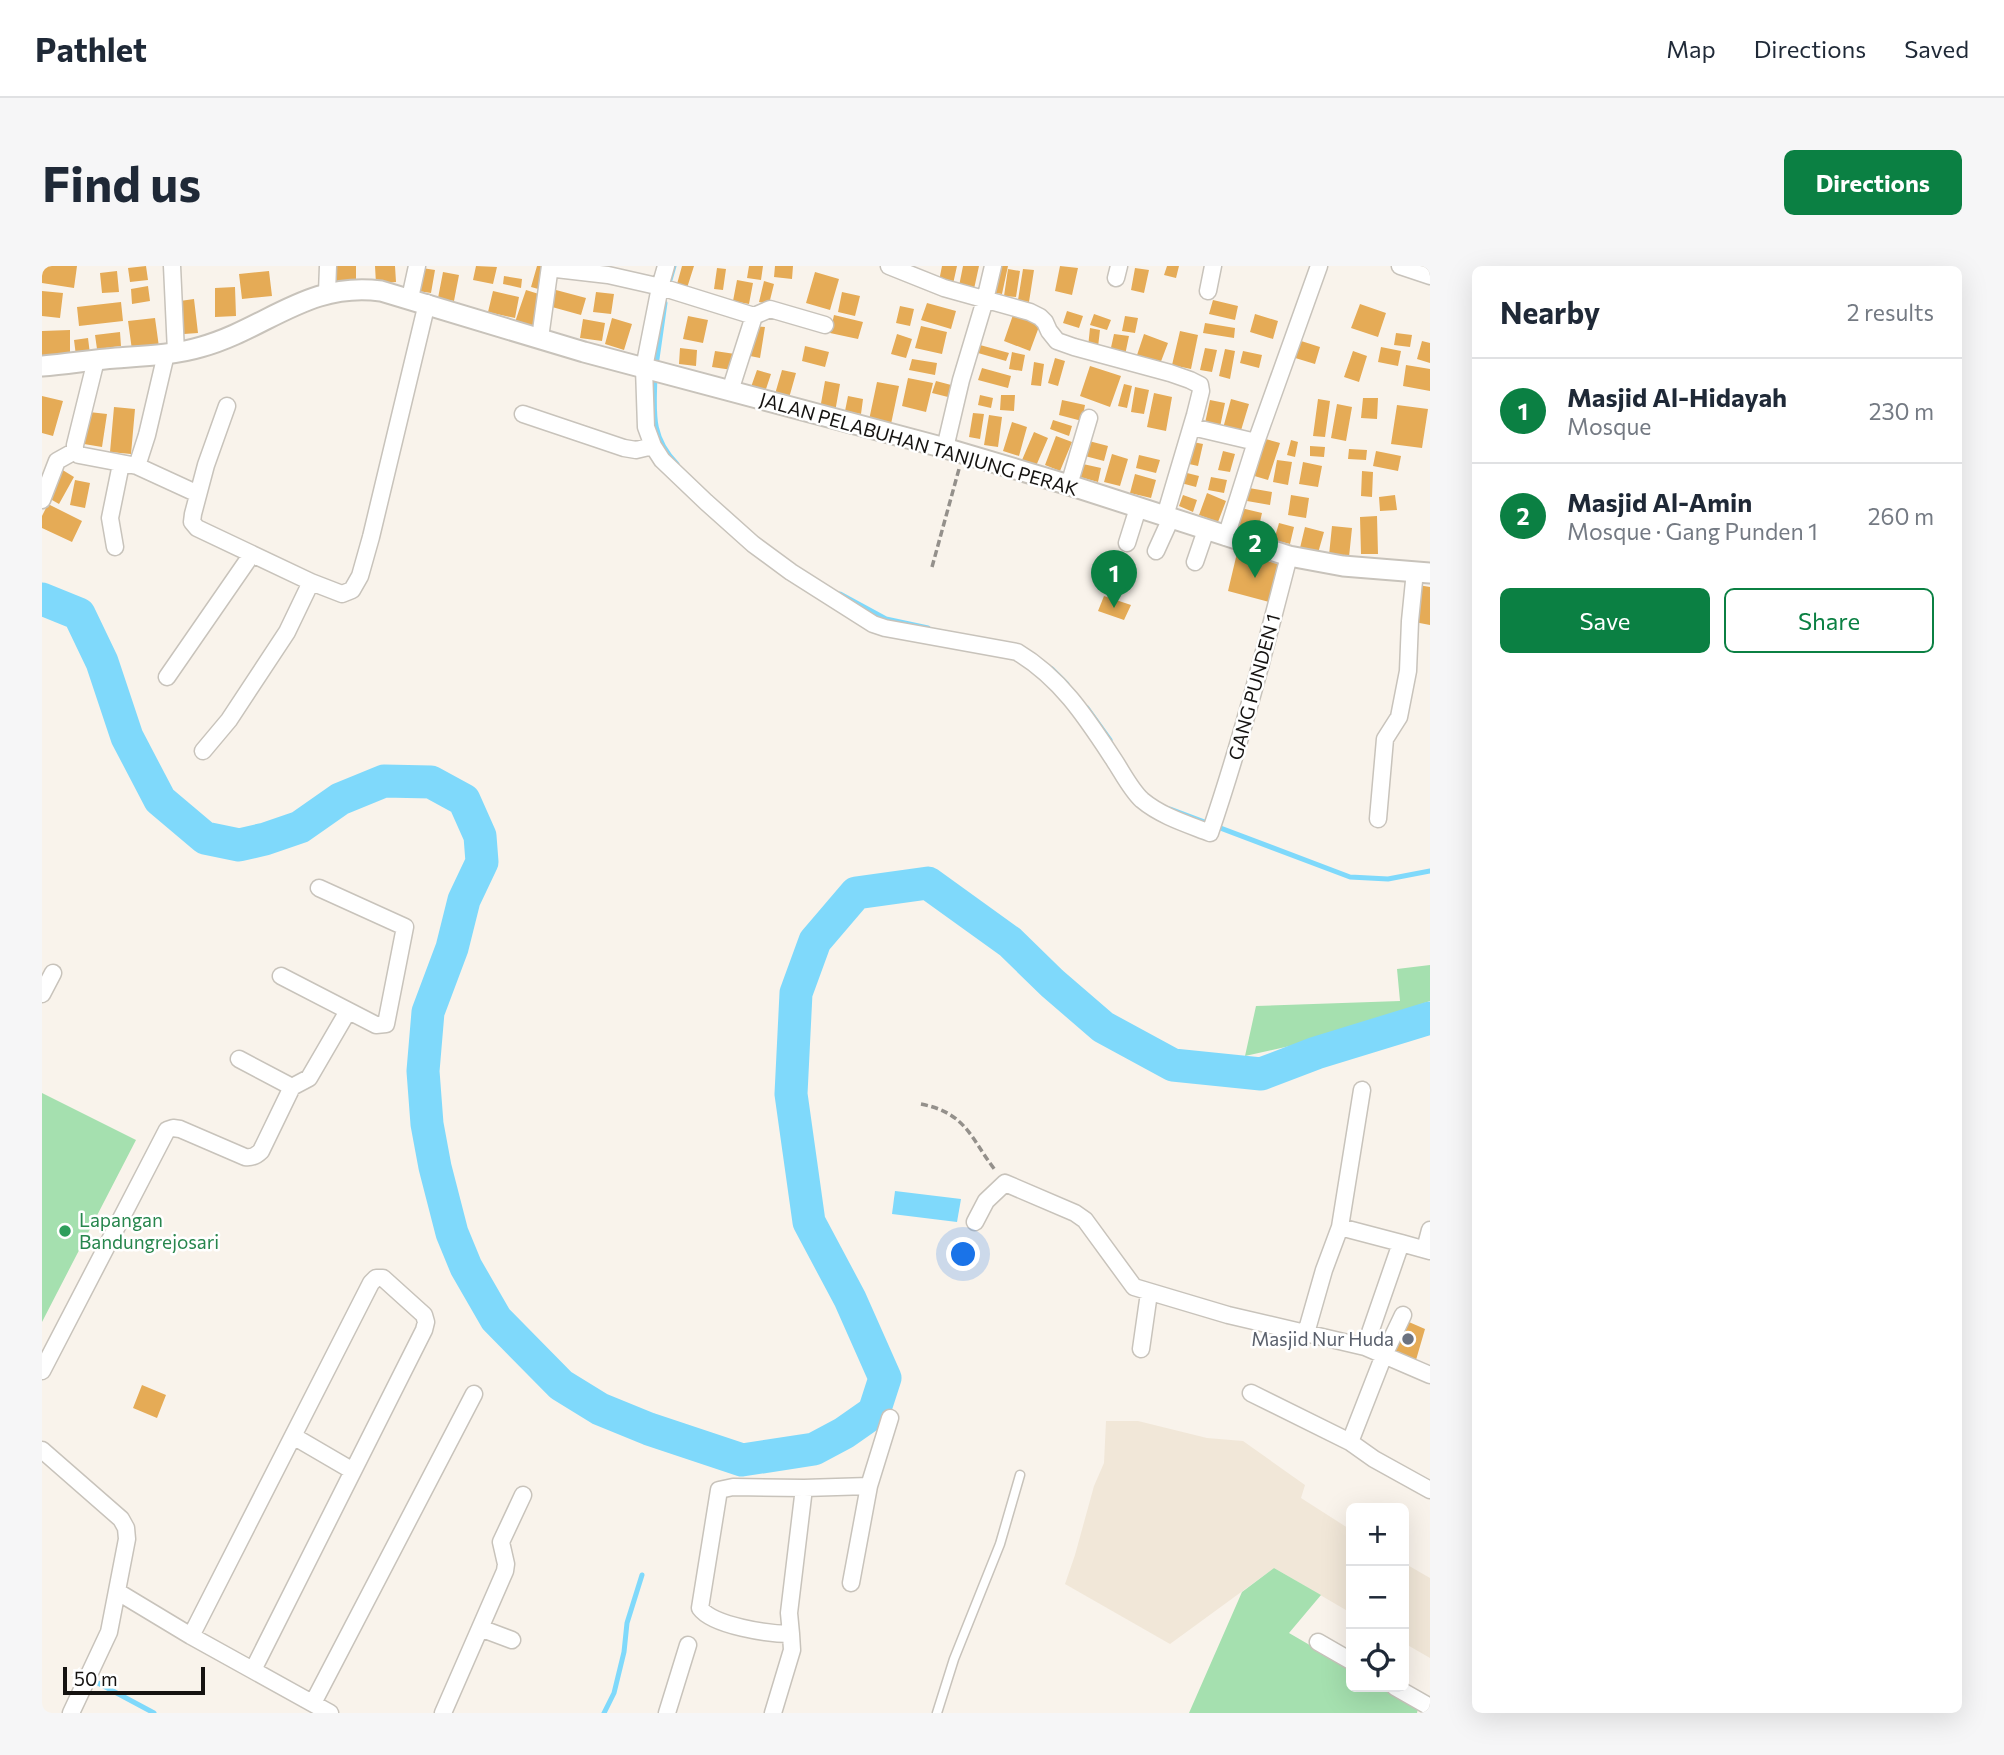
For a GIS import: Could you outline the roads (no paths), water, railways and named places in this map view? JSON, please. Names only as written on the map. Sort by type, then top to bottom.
[{"type":"street","points":[[115,547],[110,518],[129,465],[145,444],[171,353],[172,266]]},
{"type":"street","points":[[327,293],[328,266]]},
{"type":"street","points":[[227,406],[198,494],[192,519],[194,525],[311,582],[342,594],[352,590],[360,576],[371,537],[418,300],[417,266]]},
{"type":"street","points":[[540,338],[550,266],[665,288],[754,316],[770,309],[825,325]]},
{"type":"street","points":[[523,414],[624,448],[636,450],[653,446],[646,427],[666,266]]},
{"type":"street","points":[[889,266],[944,288],[1041,317],[1057,341],[1074,348],[1170,373],[1200,386],[1192,427],[1156,551]]},
{"type":"street","points":[[954,451],[961,380],[993,266]]},
{"type":"street","points":[[1208,291],[1213,266]]},
{"type":"street","points":[[1226,537],[1256,442],[1319,266]]},
{"type":"street","points":[[1400,266],[1430,276]]},
{"type":"street","name":"JALAN PELABUHAN TANJUNG PERAK","points":[[42,366],[171,353],[220,341],[292,306],[327,293],[365,289],[418,300],[652,370],[954,451],[1289,556],[1343,566],[1422,572]]},
{"type":"street","points":[[730,391],[754,316]]},
{"type":"street","points":[[96,360],[75,451],[79,455],[129,465],[198,494]]},
{"type":"street","points":[[1069,485],[1089,418]]},
{"type":"street","points":[[1192,427],[1256,442]]},
{"type":"street","name":"GANG PUNDEN 1","points":[[653,446],[663,460],[753,544],[791,572],[873,624],[1017,652],[1028,659],[1061,686],[1077,705],[1141,799],[1168,816],[1210,833],[1256,686],[1289,556]]},
{"type":"street","points":[[42,500],[57,461],[75,451]]},
{"type":"street","points":[[1127,543],[1138,508]]},
{"type":"street","points":[[1195,562],[1206,530]]},
{"type":"street","points":[[167,677],[252,554]]},
{"type":"street","points":[[1378,819],[1385,739],[1399,717],[1408,671],[1410,621],[1422,572]]},
{"type":"street","points":[[203,751],[229,720],[287,632],[311,582]]},
{"type":"street","points":[[281,976],[376,1025],[386,1024],[405,927],[319,888]]},
{"type":"street","points":[[42,994],[53,973]]},
{"type":"street","points":[[42,1371],[167,1130],[180,1129],[244,1157],[250,1158],[261,1151],[292,1087],[309,1078],[348,1011]]},
{"type":"street","points":[[239,1059],[292,1087]]},
{"type":"street","points":[[1306,1333],[1324,1270],[1340,1227],[1362,1090]]},
{"type":"street","points":[[975,1222],[986,1201],[1005,1183],[1075,1213],[1085,1220],[1133,1287],[1228,1315],[1365,1347],[1430,1375]]},
{"type":"street","points":[[1340,1227],[1427,1250],[1430,1230]]},
{"type":"street","points":[[1365,1347],[1401,1243]]},
{"type":"street","points":[[191,1636],[371,1283],[383,1278],[424,1315],[424,1330],[253,1670]]},
{"type":"street","points":[[1141,1349],[1149,1293]]},
{"type":"street","points":[[1350,1442],[1384,1355],[1403,1315]]},
{"type":"street","points":[[1251,1393],[1350,1442],[1374,1459],[1430,1490]]},
{"type":"street","points":[[313,1703],[474,1394]]},
{"type":"street","points":[[851,1583],[869,1486],[890,1418]]},
{"type":"street","points":[[293,1436],[354,1471]]},
{"type":"street","points":[[42,1451],[121,1519],[126,1528],[126,1548],[109,1632],[71,1713]]},
{"type":"street","points":[[791,1634],[752,1631],[705,1615],[700,1608],[719,1490],[733,1487],[869,1486]]},
{"type":"street","points":[[773,1713],[792,1650],[789,1613],[804,1488]]},
{"type":"street","points":[[443,1713],[505,1571],[506,1564],[500,1542],[523,1495]]},
{"type":"street","points":[[118,1592],[330,1713]]},
{"type":"street","points":[[480,1628],[512,1640]]},
{"type":"street","points":[[1318,1642],[1346,1658]]},
{"type":"street","points":[[667,1713],[688,1645]]},
{"type":"street","points":[[1404,1692],[1430,1707]]},
{"type":"lane","points":[[937,1713],[954,1659],[1000,1544],[1020,1475]]},
{"type":"water","points":[[895,1191],[961,1199],[957,1222],[892,1214]]},
{"type":"waterway","points":[[668,287],[674,266]]},
{"type":"waterway","points":[[656,366],[665,303]]},
{"type":"waterway","points":[[655,376],[655,423],[662,444],[677,464]]},
{"type":"waterway","points":[[840,594],[886,619],[928,628]]},
{"type":"waterway","points":[[42,599],[79,614],[102,662],[127,737],[160,800],[205,838],[239,845],[265,839],[300,827],[340,799],[384,781],[431,782],[464,800],[480,836],[482,862],[464,900],[452,948],[428,1012],[423,1071],[427,1124],[435,1167],[452,1233],[466,1267],[496,1319],[561,1385],[600,1409],[649,1429],[742,1460],[814,1449],[844,1433],[874,1412],[885,1378],[850,1299],[809,1222],[791,1094],[796,993],[815,941],[856,893],[928,883],[1010,942],[1103,1027],[1173,1065],[1261,1074],[1316,1053],[1430,1018]]},
{"type":"waterway","points":[[1052,669],[1067,684]]},
{"type":"waterway","points":[[1087,708],[1110,740]]},
{"type":"waterway","points":[[1170,809],[1350,877],[1388,879],[1430,871]]},
{"type":"waterway","points":[[604,1713],[614,1693],[624,1652],[627,1623],[642,1575]]},
{"type":"waterway","points":[[98,1683],[154,1713]]},
{"type":"place","name":"Masjid Al-Amin","points":[[1255,578]]},
{"type":"place","name":"Masjid Al-Hidayah","points":[[1114,608]]},
{"type":"place","name":"Lapangan Bandungrejosari","points":[[65,1231]]},
{"type":"place","name":"Masjid Nur Huda","points":[[1408,1339]]}]
